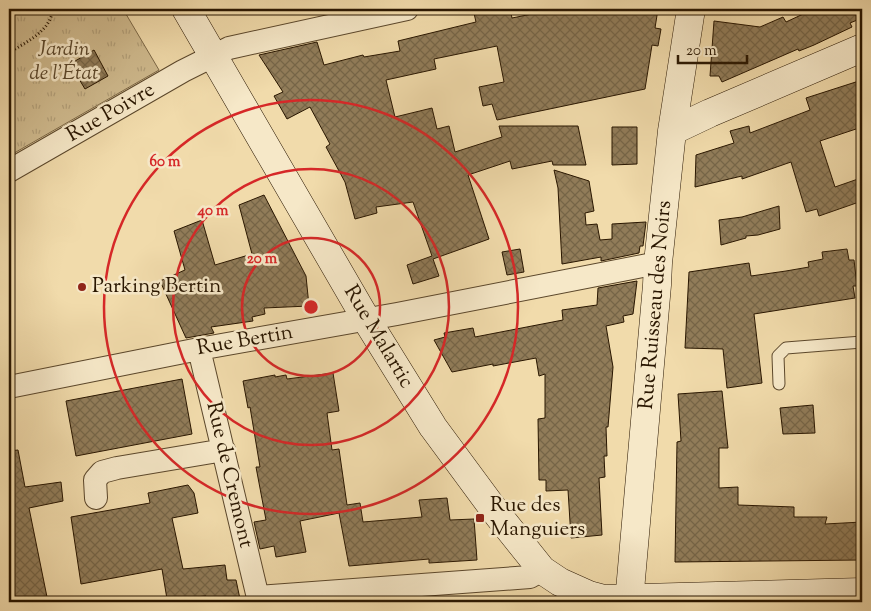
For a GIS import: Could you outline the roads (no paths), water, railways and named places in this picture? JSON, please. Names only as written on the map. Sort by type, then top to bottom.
[{"type":"street","name":"Rue Malartic","points":[[186,9],[366,318],[433,427],[498,515],[542,570],[560,582],[589,595],[604,599],[630,600]]},
{"type":"street","name":"Rue Poivre","points":[[9,171],[183,71],[229,48],[407,9]]},
{"type":"street","name":"Rue Ruisseau des Noirs","points":[[630,600],[658,263],[672,131],[690,9]]},
{"type":"street","points":[[672,131],[862,48]]},
{"type":"street","name":"Rue Bertin","points":[[9,388],[199,349],[397,314],[658,263]]},
{"type":"street","name":"Rue de Cremont","points":[[199,349],[258,600]]},
{"type":"street","points":[[96,498],[95,480],[102,472],[224,450]]},
{"type":"street","points":[[258,600],[530,576],[542,570]]},
{"type":"street","points":[[630,600],[652,597],[862,592]]},
{"type":"lane","points":[[779,384],[778,356],[786,348],[862,342]]},
{"type":"place","name":"Parking Bertin","points":[[82,287]]},
{"type":"place","name":"Rue des Manguiers","points":[[480,518]]},
{"type":"park label","name":"Jardin de l'État","points":[[64,62]]}]
